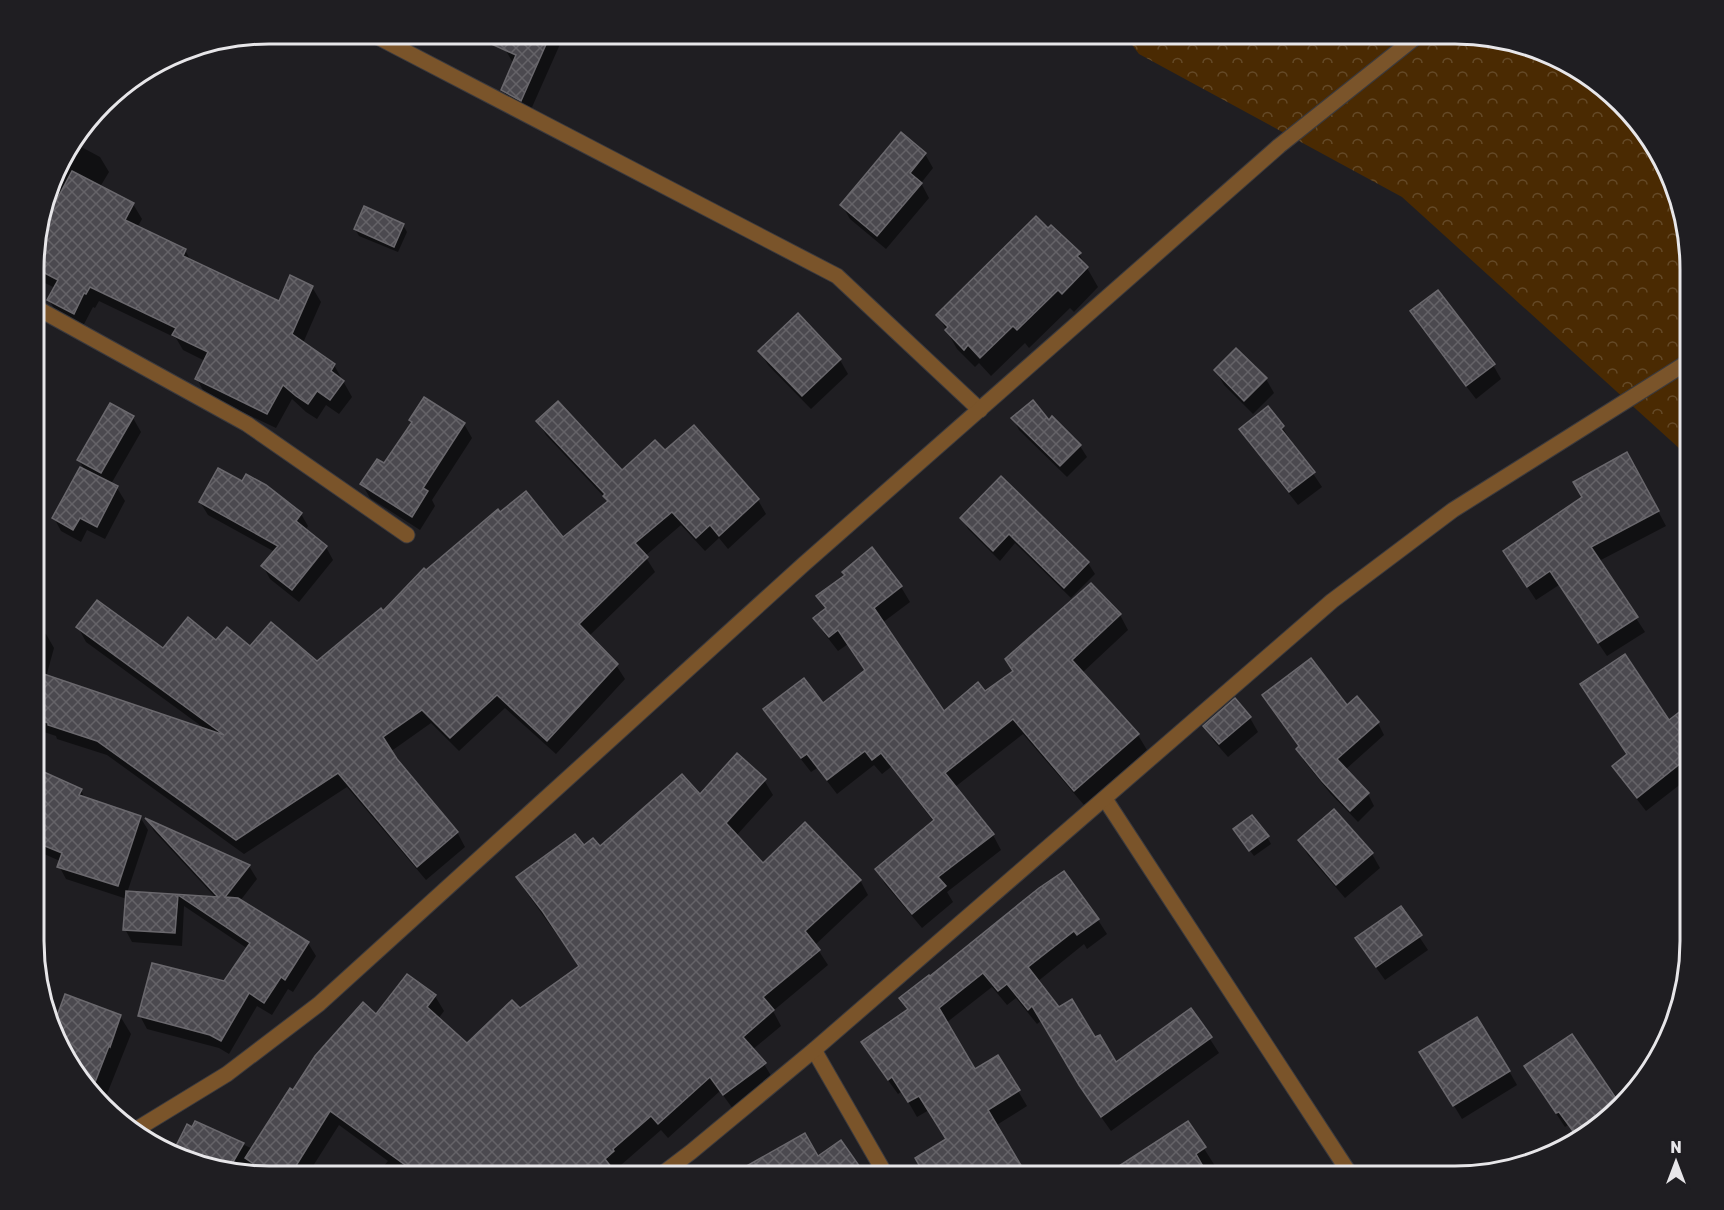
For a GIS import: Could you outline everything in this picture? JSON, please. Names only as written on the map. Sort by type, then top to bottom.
[{"type":"street","points":[[391,44],[837,276],[980,410]]},
{"type":"street","points":[[140,1127],[227,1074],[319,1004],[795,572],[1279,147],[1407,44]]},
{"type":"street","points":[[44,312],[247,424],[407,535]]},
{"type":"street","points":[[673,1166],[814,1050],[1332,601],[1453,510],[1680,366]]},
{"type":"street","points":[[1105,799],[1345,1166]]},
{"type":"street","points":[[814,1050],[881,1166]]},
{"type":"green space","points":[[1131,44],[1471,44],[1528,55],[1581,81],[1615,109],[1643,143],[1663,182],[1673,210],[1680,253],[1680,449],[1402,197],[1139,54]]},
{"type":"building","points":[[492,44],[546,44],[521,101],[501,90],[516,55]]},
{"type":"building","points":[[901,132],[926,153],[910,173],[922,183],[877,236],[840,205]]},
{"type":"building","points":[[72,171],[134,203],[125,220],[186,249],[183,256],[279,301],[290,275],[313,286],[292,334],[335,364],[331,371],[344,381],[330,400],[317,391],[308,404],[283,385],[267,414],[195,379],[208,352],[172,335],[176,328],[90,287],[86,294],[84,293],[74,314],[47,300],[58,280],[44,273],[45,239],[51,211]]},
{"type":"building","points":[[364,206],[404,224],[394,247],[354,229]]},
{"type":"building","points":[[1036,216],[1048,228],[1051,225],[1081,253],[1077,256],[1088,267],[1062,294],[1058,290],[1017,330],[1013,326],[980,358],[968,345],[964,350],[945,330],[948,327],[936,315]]},
{"type":"building","points":[[1438,290],[1495,364],[1466,386],[1410,311]]},
{"type":"building","points":[[798,313],[841,359],[802,396],[758,351]]},
{"type":"building","points":[[1236,348],[1267,378],[1244,401],[1214,370]]},
{"type":"building","points":[[424,397],[465,423],[423,488],[428,491],[412,517],[360,484],[377,459],[384,463],[412,422],[409,420]]},
{"type":"building","points":[[1033,400],[1049,420],[1052,416],[1081,445],[1060,466],[1011,418]]},
{"type":"building","points":[[558,401],[622,470],[655,440],[665,450],[694,425],[759,499],[719,536],[710,525],[696,538],[672,512],[635,543],[648,557],[579,624],[618,664],[547,741],[497,695],[450,738],[422,710],[383,737],[397,759],[458,832],[417,867],[338,773],[236,840],[97,741],[48,725],[44,721],[44,674],[224,735],[76,627],[97,600],[163,648],[188,617],[216,640],[227,627],[250,646],[271,622],[317,661],[381,608],[383,611],[424,568],[426,570],[498,509],[500,512],[526,491],[563,537],[608,501],[603,496],[605,494],[536,421]]},
{"type":"building","points":[[110,403],[134,416],[101,473],[77,460]]},
{"type":"building","points":[[1268,406],[1284,426],[1281,429],[1315,472],[1289,492],[1239,429]]},
{"type":"building","points":[[1627,452],[1659,511],[1591,547],[1638,617],[1598,643],[1550,571],[1527,587],[1503,551],[1582,497],[1573,482]]},
{"type":"building","points":[[80,467],[118,486],[97,527],[80,518],[73,530],[52,518]]},
{"type":"building","points":[[218,468],[242,481],[246,474],[266,485],[302,513],[296,521],[327,546],[292,590],[261,566],[278,546],[199,502]]},
{"type":"building","points":[[1001,476],[1089,562],[1064,588],[1009,534],[993,551],[960,518]]},
{"type":"building","points":[[872,547],[902,586],[874,608],[944,711],[978,682],[985,691],[1013,671],[1005,659],[1091,583],[1121,614],[1072,660],[1139,734],[1074,791],[1013,719],[945,773],[994,834],[938,877],[946,886],[912,914],[875,869],[934,820],[881,753],[872,760],[865,751],[827,780],[807,754],[801,758],[763,709],[804,678],[823,703],[865,670],[838,630],[829,637],[813,618],[826,608],[816,596],[845,575],[842,572]]},
{"type":"building","points":[[1625,654],[1669,720],[1680,712],[1680,764],[1637,798],[1612,766],[1627,754],[1580,684]]},
{"type":"building","points":[[1311,658],[1347,705],[1357,696],[1379,722],[1337,759],[1369,793],[1350,811],[1296,749],[1299,746],[1262,695]]},
{"type":"building","points":[[1235,698],[1251,717],[1219,744],[1203,726]]},
{"type":"building","points":[[737,753],[766,779],[726,823],[763,863],[805,822],[861,880],[805,931],[820,950],[763,997],[774,1010],[743,1037],[766,1063],[723,1095],[710,1077],[658,1124],[651,1116],[613,1149],[614,1151],[605,1159],[610,1166],[407,1166],[330,1111],[296,1166],[257,1166],[245,1158],[290,1088],[293,1090],[315,1056],[363,1002],[376,1014],[407,974],[436,995],[427,1007],[467,1043],[512,1000],[520,1008],[579,966],[543,912],[516,877],[575,834],[584,845],[593,838],[600,846],[682,774],[700,794]]},
{"type":"building","points":[[44,772],[82,789],[79,795],[141,816],[118,886],[57,867],[62,853],[44,846]]},
{"type":"building","points":[[1334,809],[1373,853],[1336,885],[1298,840]]},
{"type":"building","points":[[1252,815],[1269,836],[1249,851],[1233,829]]},
{"type":"building","points":[[145,818],[250,865],[225,897],[238,898],[309,942],[285,980],[281,977],[264,1003],[249,993],[221,1041],[210,1035],[138,1016],[152,963],[224,981],[250,943],[178,895],[175,933],[123,930],[126,891],[218,897]]},
{"type":"building","points":[[1064,871],[1099,919],[1077,935],[1074,931],[1028,967],[1059,1007],[1072,999],[1095,1037],[1100,1035],[1116,1062],[1191,1008],[1212,1037],[1101,1117],[1032,1006],[1028,1010],[1007,984],[998,991],[983,973],[939,1008],[975,1069],[998,1055],[1020,1090],[988,1110],[1021,1166],[920,1166],[915,1158],[946,1139],[919,1096],[908,1102],[892,1077],[888,1080],[861,1042],[908,1009],[899,998],[930,976],[1039,888]]},
{"type":"building","points":[[1401,906],[1422,935],[1376,967],[1355,938]]},
{"type":"building","points":[[65,994],[121,1015],[94,1084],[81,1067],[56,1017]]},
{"type":"building","points":[[1477,1017],[1510,1071],[1453,1106],[1419,1052]]},
{"type":"building","points":[[1572,1034],[1617,1099],[1574,1133],[1559,1112],[1556,1113],[1524,1066]]},
{"type":"building","points":[[195,1121],[244,1143],[232,1164],[196,1155],[176,1146],[187,1124],[192,1127]]},
{"type":"building","points":[[1188,1121],[1206,1147],[1196,1154],[1203,1166],[1119,1166]]},
{"type":"building","points":[[805,1133],[818,1156],[841,1140],[859,1166],[746,1166]]}]
